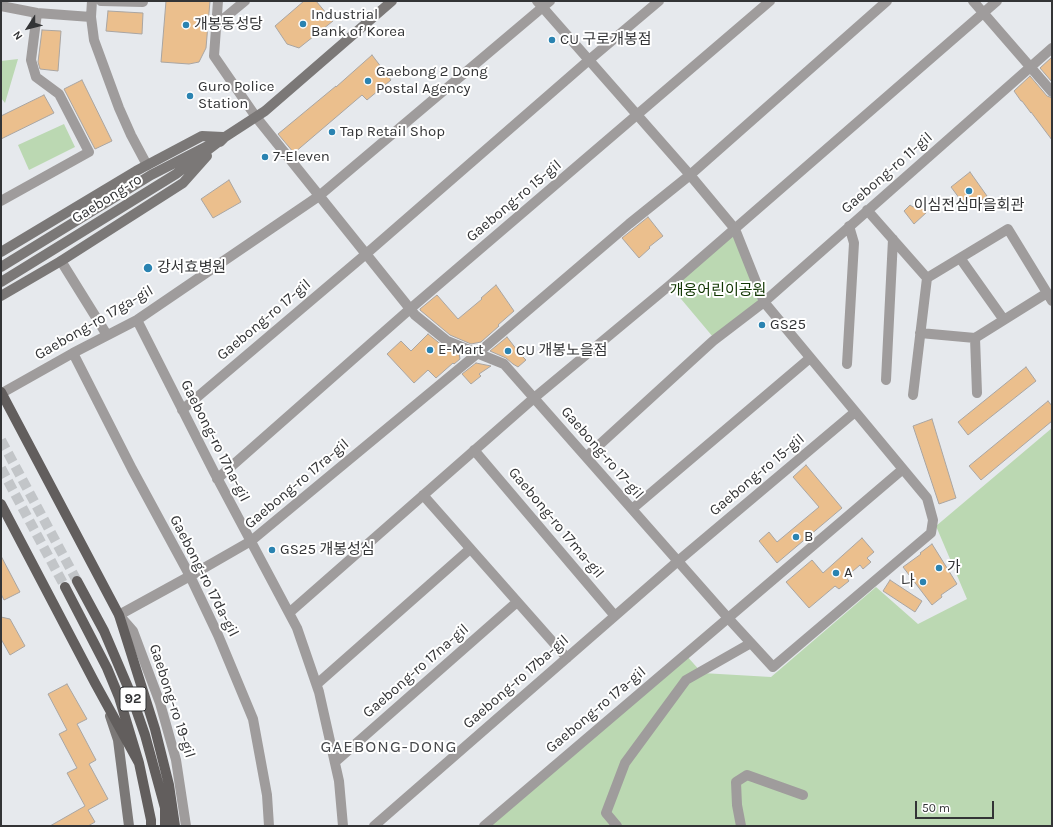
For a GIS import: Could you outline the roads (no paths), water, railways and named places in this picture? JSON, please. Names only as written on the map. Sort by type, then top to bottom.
[{"type":"main road","name":"Gaebong-ro","points":[[1,282],[176,174],[224,137],[265,111],[392,1]]},
{"type":"main road","points":[[1,252],[34,231],[149,170],[202,136],[224,137]]},
{"type":"main road","points":[[1,296],[61,261],[183,182],[224,137]]},
{"type":"main road","name":"Gaebong-ro","points":[[1,266],[55,234],[149,170]]},
{"type":"main road","points":[[1,392],[119,615],[155,730],[169,785],[175,826]]},
{"type":"main road","points":[[1,504],[95,683],[139,763]]},
{"type":"main road","name":"92","points":[[77,581],[104,631],[130,692],[145,735],[164,808],[165,826]]},
{"type":"main road","name":"92","points":[[65,587],[107,668],[120,698],[139,763],[151,826]]},
{"type":"main road","points":[[95,683],[112,721],[118,740],[129,826]]},
{"type":"street","points":[[92,1],[91,17],[94,40],[119,108],[149,170]]},
{"type":"street","points":[[101,1],[143,2]]},
{"type":"street","name":"Gaebong-ro 17-gil","points":[[218,1],[214,56],[256,117],[410,309],[415,315],[447,340],[504,364],[632,510],[773,667],[931,533],[933,520],[927,498],[903,469]]},
{"type":"street","points":[[216,25],[245,1]]},
{"type":"street","points":[[366,254],[659,1]]},
{"type":"street","points":[[637,115],[770,1]]},
{"type":"street","points":[[478,353],[629,224],[690,175],[887,1]]},
{"type":"street","points":[[973,1],[1052,92]]},
{"type":"street","points":[[289,613],[534,398],[670,285],[997,1]]},
{"type":"street","points":[[319,196],[543,3],[589,60],[690,175],[735,229],[764,302],[903,469],[728,618]]},
{"type":"street","points":[[1,6],[37,13],[91,17]]},
{"type":"street","points":[[1,202],[89,152],[59,94],[36,77],[31,60],[37,13]]},
{"type":"street","name":"Gaebong-ro 11-gil","points":[[764,302],[1052,48]]},
{"type":"street","name":"Gaebong-ro 15-gil","points":[[410,309],[637,115]]},
{"type":"street","name":"Gaebong-ro 17ga-gil","points":[[1,392],[72,353],[137,320],[319,196]]},
{"type":"street","points":[[868,210],[927,278],[913,395]]},
{"type":"street","points":[[848,364],[854,243],[849,226]]},
{"type":"street","points":[[920,333],[975,338],[1004,320],[1050,297],[1008,229],[927,278]]},
{"type":"street","points":[[886,380],[893,239]]},
{"type":"street","name":"Gaebong-ro 17-gil","points":[[182,410],[366,254]]},
{"type":"street","points":[[960,258],[1004,320]]},
{"type":"street","points":[[61,261],[107,335]]},
{"type":"street","points":[[586,457],[713,342],[764,302]]},
{"type":"street","points":[[217,479],[410,309]]},
{"type":"street","name":"Gaebong-ro 17na-gil","points":[[137,320],[217,479],[297,628],[317,684],[335,762],[339,781],[342,826]]},
{"type":"street","points":[[975,338],[977,394]]},
{"type":"street","name":"Gaebong-ro 17da-gil","points":[[72,353],[132,470],[190,576],[218,634],[253,719],[267,795],[269,826]]},
{"type":"street","name":"Gaebong-ro 17ra-gil","points":[[119,615],[250,541],[478,353]]},
{"type":"street","points":[[632,510],[810,358]]},
{"type":"street","name":"Gaebong-ro 15-gil","points":[[678,561],[855,412]]},
{"type":"street","name":"Gaebong-ro 17ma-gil","points":[[474,450],[615,616]]},
{"type":"street","points":[[422,496],[567,658]]},
{"type":"street","points":[[317,684],[470,549]]},
{"type":"street","name":"Gaebong-ro 17ba-gil","points":[[374,826],[678,561]]},
{"type":"street","name":"Gaebong-ro 17na-gil","points":[[335,762],[517,602]]},
{"type":"street","name":"Gaebong-ro 19-gil","points":[[119,615],[133,631],[160,703],[176,760],[186,826]]},
{"type":"street","name":"Gaebong-ro 17a-gil","points":[[484,826],[728,618]]},
{"type":"street","points":[[617,826],[606,812],[625,763],[681,686],[686,680],[751,643]]},
{"type":"street","points":[[741,826],[736,782],[747,775],[803,796]]},
{"type":"tunnel","points":[[1,440],[77,581]]},
{"type":"tunnel","points":[[1,468],[65,587]]},
{"type":"place","name":"Industrial Bank of Korea","points":[[303,24]]},
{"type":"place","name":"개봉동성당","points":[[186,25]]},
{"type":"place","name":"CU 구로개봉점","points":[[552,40]]},
{"type":"place","name":"Gaebong 2 Dong Postal Agency","points":[[368,81]]},
{"type":"place","name":"Guro Police Station","points":[[190,96]]},
{"type":"place","name":"Tap Retail Shop","points":[[332,132]]},
{"type":"place","name":"7-Eleven","points":[[265,157]]},
{"type":"place","name":"이심전심마을회관","points":[[969,191]]},
{"type":"place","name":"강서효병원","points":[[148,268]]},
{"type":"place","name":"GS25","points":[[762,325]]},
{"type":"place","name":"E-Mart","points":[[430,350]]},
{"type":"place","name":"CU 개봉노을점","points":[[508,351]]},
{"type":"place","name":"B","points":[[796,537]]},
{"type":"place","name":"GS25 개봉성심","points":[[272,550]]},
{"type":"place","name":"가","points":[[939,568]]},
{"type":"place","name":"A","points":[[836,573]]},
{"type":"place","name":"나","points":[[923,582]]},
{"type":"district","name":"GAEBONG-DONG","points":[[389,747]]},
{"type":"park label","name":"개웅어린이공원","points":[[718,291]]}]
